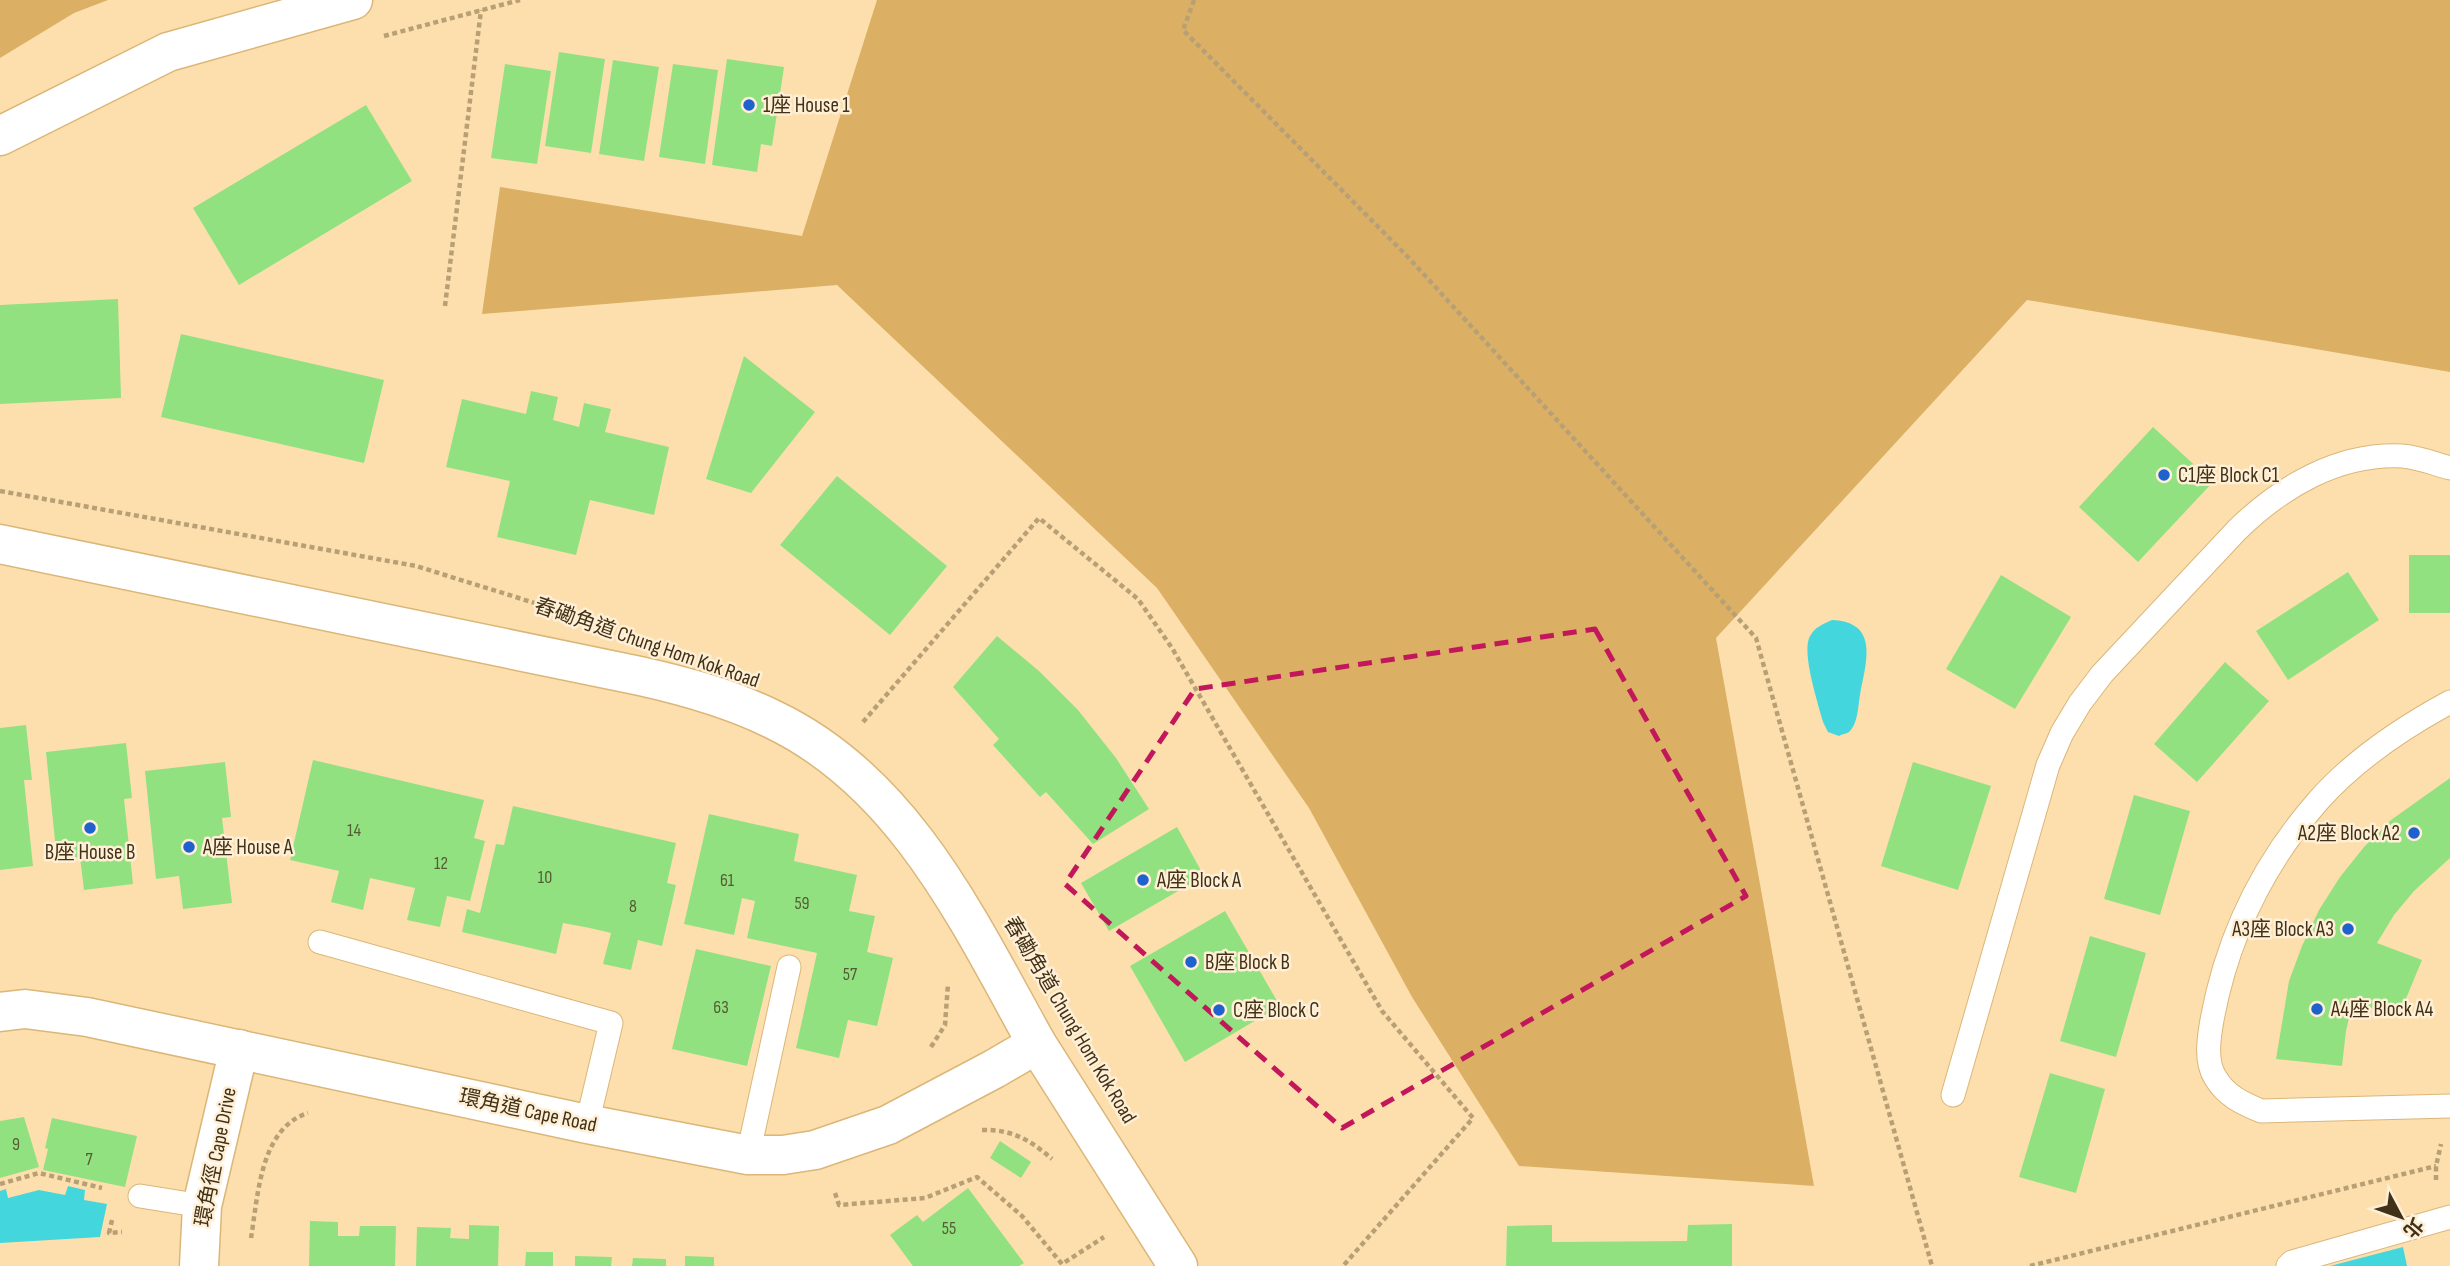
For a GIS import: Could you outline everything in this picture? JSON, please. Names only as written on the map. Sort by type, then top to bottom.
[{"type":"street","points":[[0,136],[168,52],[353,0]]},
{"type":"street","name":"舂磡角道 Chung Hom Kok Road","points":[[0,544],[689,687],[734,702],[809,740],[878,796],[906,828],[958,903],[1037,1044],[1178,1266]]},
{"type":"street","name":"環角道 Cape Road","points":[[0,1012],[25,1009],[87,1017],[748,1156],[783,1156],[847,1141],[888,1125],[1037,1044]]},
{"type":"street","name":"環角徑 Cape Drive","points":[[199,1266],[202,1206],[239,1049]]},
{"type":"lane","points":[[1953,1095],[2048,765],[2062,733],[2102,674],[2237,530],[2259,508],[2285,489],[2342,464],[2372,458],[2404,456],[2450,468]]},
{"type":"lane","points":[[2450,702],[2402,730],[2358,762],[2319,800],[2285,843],[2256,890],[2233,939],[2218,992],[2208,1045],[2213,1075],[2233,1099],[2261,1111],[2450,1106]]},
{"type":"lane","points":[[320,942],[611,1023],[587,1124]]},
{"type":"lane","points":[[748,1156],[789,967]]},
{"type":"lane","points":[[141,1196],[202,1206]]},
{"type":"lane","points":[[2288,1266],[2292,1262],[2450,1217]]},
{"type":"path","points":[[1194,0],[1183,30],[1407,256],[1756,638],[1932,1266]]},
{"type":"path","points":[[445,306],[481,10]]},
{"type":"path","name":"舂磡角道 Chung Hom Kok Road","points":[[0,491],[416,566],[548,607]]},
{"type":"path","points":[[861,724],[1039,518],[1138,599],[1172,648],[1382,1011],[1473,1118],[1343,1266]]},
{"type":"path","points":[[923,1055],[945,1025],[948,988],[946,975]]},
{"type":"path","points":[[250,1239],[264,1159],[273,1142]]},
{"type":"path","points":[[2030,1266],[2436,1166]]},
{"type":"path","points":[[0,1184],[39,1173],[106,1189]]},
{"type":"path","points":[[831,1186],[839,1205],[925,1198],[977,1177],[1022,1216],[1062,1264],[1098,1240]]},
{"type":"highlighted area","points":[[1595,629],[1746,896],[1342,1128],[1065,884],[1195,689]]},
{"type":"shaded area","points":[[0,0],[108,0],[74,13],[0,58]]},
{"type":"shaded area","points":[[877,0],[2450,0],[2450,372],[2027,300],[1716,638],[1814,1186],[1519,1166],[1412,997],[1309,808],[1157,588],[837,285],[482,314],[500,187],[802,236]]},
{"type":"water","points":[[1832,620],[1847,622],[1857,628],[1864,636],[1866,646],[1865,670],[1856,720],[1849,732],[1839,736],[1828,732],[1823,722],[1811,678],[1808,654],[1812,633]]},
{"type":"water","points":[[68,1186],[85,1190],[84,1200],[107,1204],[100,1237],[0,1243],[0,1191],[6,1189],[8,1198],[39,1190],[65,1195]]},
{"type":"water","points":[[2403,1247],[2407,1266],[2330,1266]]},
{"type":"building","points":[[559,52],[605,59],[591,153],[545,146]]},
{"type":"building","name":"1座 House 1","points":[[727,59],[784,67],[772,146],[761,144],[757,172],[712,165]]},
{"type":"building","points":[[613,60],[659,67],[644,161],[599,154]]},
{"type":"building","points":[[505,64],[551,71],[537,164],[491,158]]},
{"type":"building","points":[[673,64],[718,70],[705,164],[659,157]]},
{"type":"building","points":[[366,105],[412,181],[239,285],[193,208]]},
{"type":"building","points":[[118,299],[121,398],[0,404],[0,305]]},
{"type":"building","points":[[181,334],[384,380],[364,463],[161,417]]},
{"type":"building","points":[[744,356],[815,412],[751,493],[706,479]]},
{"type":"building","points":[[531,391],[558,397],[553,420],[579,427],[584,403],[611,409],[605,432],[669,447],[654,515],[590,500],[576,555],[497,537],[510,481],[446,467],[462,399],[526,414]]},
{"type":"building","points":[[2153,427],[2213,482],[2138,562],[2079,507]]},
{"type":"building","points":[[837,476],[947,566],[890,635],[780,545]]},
{"type":"building","points":[[2409,555],[2450,555],[2450,613],[2409,613]]},
{"type":"building","points":[[2348,572],[2379,620],[2288,680],[2256,631]]},
{"type":"building","points":[[2001,575],[2071,617],[2015,709],[1946,669]]},
{"type":"building","points":[[997,636],[1039,671],[1078,710],[1116,758],[1149,809],[1093,844],[1046,792],[1040,797],[993,745],[999,739],[953,687]]},
{"type":"building","points":[[2225,662],[2269,701],[2197,782],[2154,744]]},
{"type":"building","points":[[26,725],[32,780],[24,780],[33,866],[0,870],[0,728]]},
{"type":"building","name":"B座 House B","points":[[126,743],[132,798],[124,799],[133,884],[84,890],[80,857],[57,860],[46,752]]},
{"type":"building","points":[[313,760],[484,800],[474,838],[485,841],[470,901],[447,896],[440,927],[407,920],[415,888],[370,878],[363,910],[331,902],[339,871],[290,860]]},
{"type":"building","name":"A座 House A","points":[[225,762],[231,817],[222,818],[232,903],[183,909],[179,876],[156,879],[145,771]]},
{"type":"building","points":[[1913,762],[1991,786],[1958,890],[1881,866]]},
{"type":"building","points":[[2450,778],[2450,858],[2414,891],[2394,915],[2377,943],[2422,960],[2398,1018],[2353,1001],[2342,1066],[2276,1059],[2289,981],[2319,910],[2364,847],[2391,820]]},
{"type":"building","points":[[2134,795],[2190,811],[2160,915],[2104,899]]},
{"type":"building","points":[[513,806],[676,843],[667,883],[676,885],[662,946],[638,940],[631,970],[603,964],[611,933],[590,928],[563,923],[556,954],[462,932],[467,909],[480,913],[496,844],[504,845]]},
{"type":"building","points":[[709,814],[799,834],[794,861],[857,875],[849,911],[875,916],[867,952],[893,958],[877,1026],[848,1020],[839,1058],[796,1048],[817,953],[747,938],[755,901],[742,898],[734,935],[684,924]]},
{"type":"building","name":"A座 Block A","points":[[1177,827],[1204,876],[1109,931],[1081,883]]},
{"type":"building","points":[[1225,911],[1280,1006],[1185,1062],[1130,966]]},
{"type":"building","points":[[2090,936],[2146,953],[2116,1057],[2060,1041]]},
{"type":"building","points":[[696,949],[771,966],[747,1066],[672,1049]]},
{"type":"building","points":[[2050,1073],[2105,1089],[2076,1193],[2019,1177]]},
{"type":"building","points":[[24,1117],[39,1167],[0,1178],[0,1121]]},
{"type":"building","points":[[52,1118],[137,1136],[125,1187],[43,1170]]},
{"type":"building","points":[[1000,1141],[1031,1162],[1021,1178],[990,1158]]},
{"type":"building","points":[[968,1188],[1024,1263],[1019,1266],[913,1266],[890,1235],[917,1215],[923,1222]]},
{"type":"building","points":[[310,1221],[338,1222],[338,1236],[359,1236],[360,1226],[396,1226],[395,1266],[309,1266]]},
{"type":"building","points":[[1732,1224],[1732,1266],[1506,1266],[1507,1226],[1552,1225],[1552,1242],[1687,1241],[1688,1225]]},
{"type":"building","points":[[469,1225],[499,1226],[498,1266],[416,1266],[417,1227],[451,1228],[450,1238],[469,1239]]},
{"type":"building","points":[[526,1252],[553,1252],[553,1266],[525,1266]]},
{"type":"building","points":[[575,1256],[612,1257],[611,1266],[575,1266]]},
{"type":"building","points":[[685,1256],[714,1257],[714,1266],[685,1266]]},
{"type":"building","points":[[633,1258],[666,1259],[666,1266],[632,1266]]},
{"type":"place","name":"1座 House 1","points":[[749,105]]},
{"type":"place","name":"C1座 Block C1","points":[[2164,475]]},
{"type":"place","name":"B座 House B","points":[[90,828]]},
{"type":"place","name":"A2座 Block A2","points":[[2414,833]]},
{"type":"place","name":"A座 House A","points":[[189,847]]},
{"type":"place","name":"A座 Block A","points":[[1143,880]]},
{"type":"place","name":"A3座 Block A3","points":[[2348,929]]},
{"type":"place","name":"B座 Block B","points":[[1191,962]]},
{"type":"place","name":"A4座 Block A4","points":[[2317,1009]]},
{"type":"place","name":"C座 Block C","points":[[1219,1010]]}]
